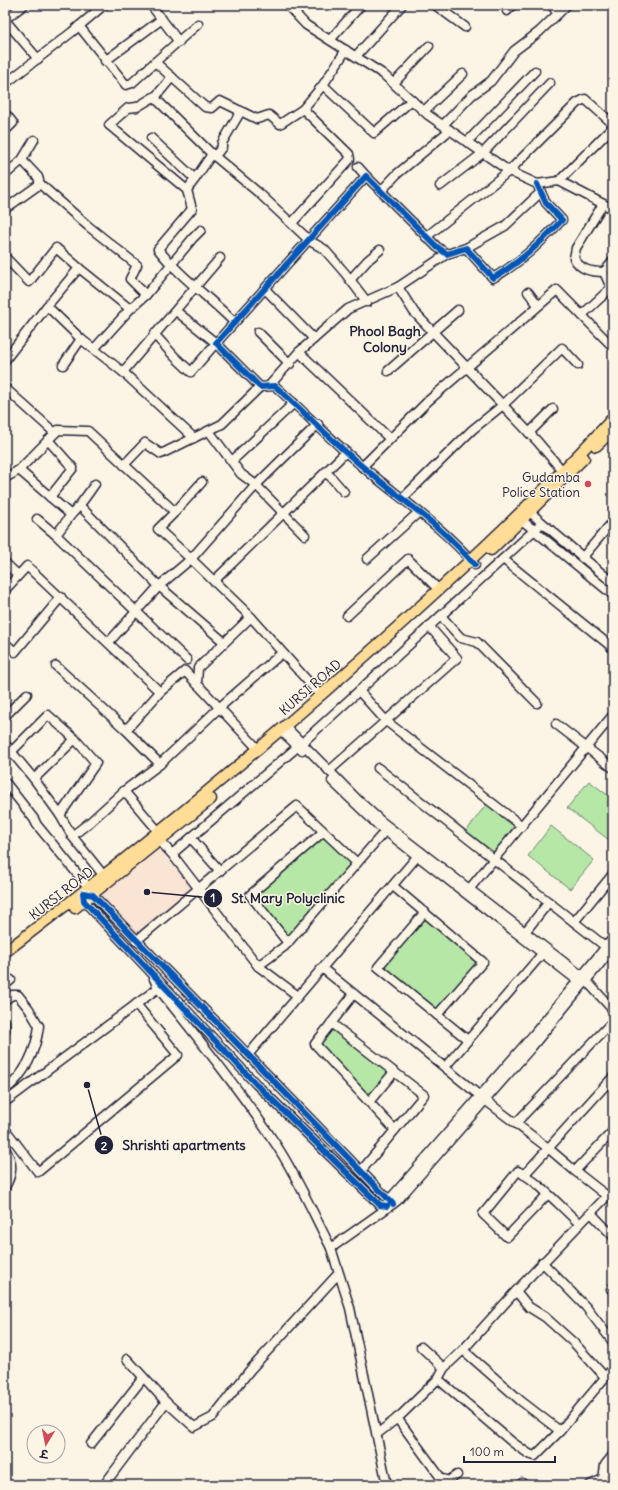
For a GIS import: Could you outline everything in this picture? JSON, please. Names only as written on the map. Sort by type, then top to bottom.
[{"type":"main road","name":"KURSI ROAD","points":[[565,473],[613,418]]},
{"type":"main road","name":"KURSI ROAD","points":[[5,960],[22,943],[159,837],[285,730],[473,563],[565,473],[613,430]]},
{"type":"main road","name":"KURSI ROAD","points":[[87,894],[104,876],[159,837],[258,749],[285,730],[320,695],[439,590],[473,563]]},
{"type":"main road","name":"KURSI ROAD","points":[[5,952],[22,943]]},
{"type":"street","points":[[24,5],[5,19],[38,59]]},
{"type":"street","points":[[5,84],[104,5]]},
{"type":"street","points":[[151,5],[179,42]]},
{"type":"street","points":[[286,5],[306,25],[383,74],[424,111],[509,171],[537,184],[559,181],[613,209]]},
{"type":"street","points":[[330,40],[361,5]]},
{"type":"street","points":[[356,56],[402,5]]},
{"type":"street","points":[[435,5],[465,27]]},
{"type":"street","points":[[551,5],[558,13]]},
{"type":"street","points":[[443,125],[472,95],[491,81],[514,51],[539,32],[567,5]]},
{"type":"street","points":[[105,60],[162,19]]},
{"type":"street","points":[[79,26],[126,85],[132,83],[198,24]]},
{"type":"street","points":[[394,83],[429,46]]},
{"type":"street","points":[[155,62],[205,107],[212,108],[220,101],[257,119],[269,115],[280,124],[303,109],[323,85],[346,50]]},
{"type":"street","points":[[467,142],[535,71]]},
{"type":"street","points":[[424,111],[463,74]]},
{"type":"street","points":[[172,77],[157,95],[137,107],[128,108],[109,125],[187,190],[192,210],[158,249],[171,266],[214,302],[234,322]]},
{"type":"street","points":[[440,186],[483,153],[550,83]]},
{"type":"street","points":[[323,85],[374,133],[412,100]]},
{"type":"street","points":[[157,95],[156,99],[214,155],[260,194],[310,240],[324,249],[367,302]]},
{"type":"street","points":[[426,237],[509,171],[577,103],[585,99],[613,126],[559,181]]},
{"type":"street","points":[[292,223],[350,159],[349,154],[303,109]]},
{"type":"street","points":[[187,190],[222,147],[222,143],[241,111]]},
{"type":"street","points":[[5,113],[13,123],[5,130]]},
{"type":"street","points":[[381,191],[396,174],[450,130]]},
{"type":"street","points":[[150,138],[195,179]]},
{"type":"street","points":[[5,175],[22,160],[34,140]]},
{"type":"street","points":[[22,160],[38,177],[40,184],[137,265],[130,279],[146,295]]},
{"type":"street","points":[[358,167],[436,247],[447,254]]},
{"type":"street","points":[[154,334],[191,372],[234,322],[310,240],[366,176]]},
{"type":"street","points":[[5,209],[40,184]]},
{"type":"street","points":[[466,248],[493,278],[510,269],[538,245],[562,220],[546,203],[537,184]]},
{"type":"street","points":[[124,465],[145,443],[161,454],[222,424],[290,364],[300,352],[348,309],[367,302],[398,287],[447,254],[466,248],[505,226],[540,192]]},
{"type":"street","points":[[603,204],[576,248],[574,258],[581,267],[592,272],[604,272]]},
{"type":"street","points":[[94,349],[130,309],[146,295],[201,230]]},
{"type":"street","points":[[5,258],[29,282],[56,248],[130,309]]},
{"type":"street","points":[[350,280],[368,260],[380,250]]},
{"type":"street","points":[[123,372],[220,258]]},
{"type":"street","points":[[604,272],[613,261]]},
{"type":"street","points":[[5,360],[79,268]]},
{"type":"street","points":[[582,315],[611,288],[604,272]]},
{"type":"street","points":[[398,287],[414,312],[503,405],[565,473]]},
{"type":"street","points":[[265,289],[314,339]]},
{"type":"street","points":[[362,467],[389,438],[428,401],[468,369],[538,305],[557,290],[613,347]]},
{"type":"street","points":[[528,292],[531,299],[538,305]]},
{"type":"street","points":[[47,306],[81,339],[123,372],[194,438]]},
{"type":"street","points":[[388,371],[434,333],[458,310]]},
{"type":"street","points":[[176,311],[264,386],[275,386],[318,424],[362,467],[403,498],[473,563]]},
{"type":"street","points":[[258,332],[290,364]]},
{"type":"street","points":[[63,365],[81,339]]},
{"type":"street","points":[[403,498],[472,430],[503,405],[562,348],[578,365]]},
{"type":"street","points":[[300,352],[389,438]]},
{"type":"street","points":[[5,388],[55,433]]},
{"type":"street","points":[[232,461],[294,403]]},
{"type":"street","points":[[529,433],[553,410]]},
{"type":"street","points":[[109,642],[159,586],[191,559],[256,485],[318,424]]},
{"type":"street","points":[[5,478],[19,470],[58,430],[88,431],[175,512]]},
{"type":"street","points":[[209,431],[241,474],[256,485],[305,535]]},
{"type":"street","points":[[48,440],[73,468],[50,497]]},
{"type":"street","points":[[214,581],[346,452]]},
{"type":"street","points":[[19,470],[71,515]]},
{"type":"street","points":[[325,473],[330,476],[344,492]]},
{"type":"street","points":[[202,482],[158,529],[251,617],[320,695]]},
{"type":"street","points":[[56,535],[80,506],[95,484]]},
{"type":"street","points":[[80,506],[159,586],[224,642]]},
{"type":"street","points":[[527,510],[541,524],[613,583]]},
{"type":"street","points":[[367,559],[419,512]]},
{"type":"street","points":[[519,518],[613,595]]},
{"type":"street","points":[[37,520],[56,535],[187,660]]},
{"type":"street","points":[[172,854],[300,744],[541,524]]},
{"type":"street","points":[[582,558],[609,526],[613,529]]},
{"type":"street","points":[[347,616],[408,559],[439,590]]},
{"type":"street","points":[[503,559],[613,648]]},
{"type":"street","points":[[5,563],[18,575]]},
{"type":"street","points":[[5,590],[27,566],[109,642],[160,692]]},
{"type":"street","points":[[5,643],[15,652],[61,597]]},
{"type":"street","points":[[441,616],[461,638],[477,642],[538,703]]},
{"type":"street","points":[[197,684],[198,668],[251,617]]},
{"type":"street","points":[[330,771],[457,658],[429,626]]},
{"type":"street","points":[[72,836],[124,791],[160,764],[220,707],[282,653]]},
{"type":"street","points":[[56,666],[126,730],[160,764]]},
{"type":"street","points":[[126,730],[160,692],[185,671],[258,749]]},
{"type":"street","points":[[359,691],[386,721],[522,826]]},
{"type":"street","points":[[5,716],[27,694]]},
{"type":"street","points":[[11,752],[48,715],[75,739],[96,763],[60,815]]},
{"type":"street","points":[[468,892],[613,715]]},
{"type":"street","points":[[556,724],[613,768]]},
{"type":"street","points":[[285,730],[330,771],[381,821],[420,854],[542,954],[582,980]]},
{"type":"street","points":[[34,779],[75,739]]},
{"type":"street","points":[[5,744],[34,779],[60,815],[72,836],[104,876]]},
{"type":"street","points":[[300,744],[348,799],[385,831],[420,854]]},
{"type":"street","points":[[378,768],[494,860],[609,948]]},
{"type":"street","points":[[5,782],[34,819],[87,894],[152,973],[256,1084],[380,1205],[390,1203]]},
{"type":"street","points":[[124,791],[258,966],[298,996]]},
{"type":"street","points":[[136,941],[297,806],[357,863]]},
{"type":"street","points":[[258,966],[288,942],[385,831]]},
{"type":"street","points":[[288,942],[250,894],[323,832]]},
{"type":"street","points":[[191,838],[220,871]]},
{"type":"street","points":[[248,1055],[420,854]]},
{"type":"street","points":[[574,922],[613,874]]},
{"type":"street","points":[[393,886],[483,962],[437,1015]]},
{"type":"street","points":[[468,892],[525,932],[582,980],[613,1010]]},
{"type":"street","points":[[87,894],[136,941],[248,1055],[390,1203]]},
{"type":"street","points":[[525,932],[549,902]]},
{"type":"street","points":[[425,912],[378,967],[468,1040]]},
{"type":"street","points":[[330,1248],[390,1203],[483,1098],[531,1048],[582,980],[609,948],[613,938]]},
{"type":"street","points":[[445,1067],[542,954]]},
{"type":"street","points":[[322,968],[576,1171],[610,1193],[542,1262],[463,1350],[444,1368],[438,1379],[397,1418],[377,1434]]},
{"type":"street","points":[[152,973],[158,988],[231,1082],[276,1144],[306,1196],[330,1248],[350,1308],[387,1485]]},
{"type":"street","points":[[5,1102],[158,988]]},
{"type":"street","points":[[354,994],[315,1044],[395,1130]]},
{"type":"street","points":[[5,1000],[12,995],[18,995],[29,1009],[38,1026],[26,1068],[5,1090]]},
{"type":"street","points":[[5,1129],[38,1172],[178,1056],[136,1004]]},
{"type":"street","points":[[516,1124],[613,1021]]},
{"type":"street","points":[[5,1022],[5,1031]]},
{"type":"street","points":[[331,1023],[424,1096],[360,1171]]},
{"type":"street","points":[[369,1102],[394,1072]]},
{"type":"street","points":[[524,1175],[613,1076]]},
{"type":"street","points":[[576,1171],[613,1131]]},
{"type":"street","points":[[5,1149],[11,1157],[11,1170],[5,1187]]},
{"type":"street","points":[[547,1195],[507,1237],[483,1214],[518,1171],[524,1175],[547,1195],[580,1224]]},
{"type":"street","points":[[591,1213],[613,1236]]},
{"type":"street","points":[[542,1262],[586,1307],[613,1342]]},
{"type":"street","points":[[127,1359],[166,1402],[194,1427],[213,1417],[250,1370],[338,1274]]},
{"type":"street","points":[[516,1291],[530,1307],[545,1317],[575,1344],[605,1377]]},
{"type":"street","points":[[421,1347],[444,1368]]},
{"type":"street","points":[[463,1350],[521,1401],[560,1432]]},
{"type":"street","points":[[438,1379],[512,1442],[529,1454],[535,1456],[560,1432],[613,1368]]},
{"type":"street","points":[[91,1444],[143,1378]]},
{"type":"street","points":[[104,1485],[166,1402]]},
{"type":"street","points":[[397,1418],[441,1478],[448,1481],[457,1475]]},
{"type":"street","points":[[602,1479],[605,1465],[613,1455]]},
{"type":"street","points":[[590,1485],[602,1479]]},
{"type":"street","points":[[602,1479],[610,1485]]},
{"type":"shaded area","points":[[158,847],[193,889],[137,936],[101,895]]},
{"type":"green space","points":[[589,781],[613,799],[613,836],[609,840],[567,808]]},
{"type":"green space","points":[[487,803],[516,826],[493,855],[465,833]]},
{"type":"green space","points":[[551,826],[594,860],[570,889],[528,856]]},
{"type":"green space","points":[[322,836],[352,864],[289,938],[255,895]]},
{"type":"green space","points":[[424,917],[478,962],[436,1010],[382,967]]},
{"type":"green space","points":[[331,1027],[389,1074],[368,1098],[318,1045]]},
{"type":"cycle path","points":[[475,565],[463,551],[436,526],[377,479],[329,437],[275,386],[260,387],[216,343],[366,176],[437,247],[447,254],[466,248],[493,278],[521,259],[562,220],[546,203],[537,184]]},
{"type":"cycle path","points":[[387,1206],[380,1205],[256,1084],[84,901],[83,893],[93,895],[393,1204]]},
{"type":"place","name":"Gudamba Police Station","points":[[588,484]]},
{"type":"place","name":"St. Mary Polyclinic","points":[[147,892]]},
{"type":"place","name":"Shrishti apartments","points":[[87,1085]]},
{"type":"district","name":"Phool Bagh Colony","points":[[385,340]]}]
